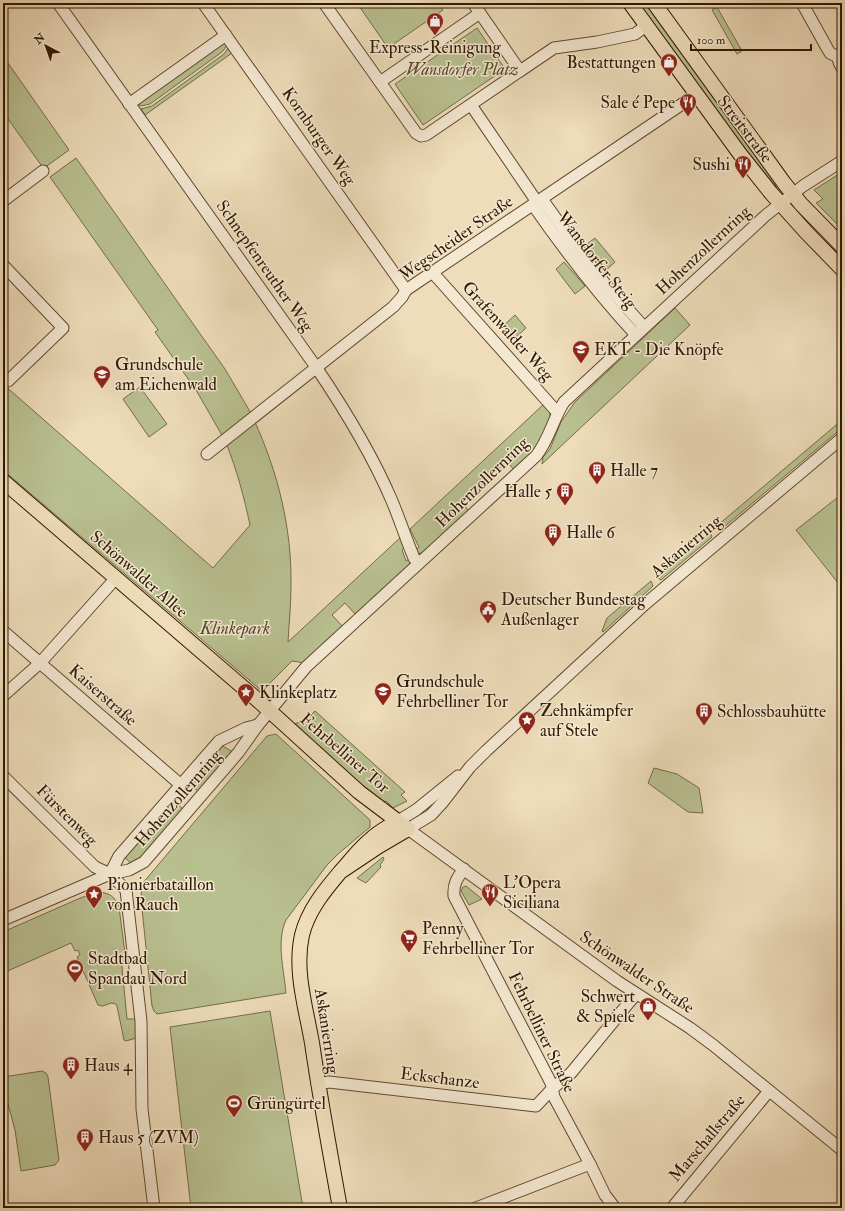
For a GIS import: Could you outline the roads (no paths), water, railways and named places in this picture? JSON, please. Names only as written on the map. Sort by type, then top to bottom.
[{"type":"main road","name":"Streitstraße","points":[[630,3],[740,154],[780,204],[842,269]]},
{"type":"main road","name":"Streitstraße","points":[[654,3],[792,194],[842,246]]},
{"type":"main road","name":"Schönwalder Allee","points":[[3,481],[270,711]]},
{"type":"main road","name":"Fehrbelliner Tor","points":[[270,711],[359,792],[403,825]]},
{"type":"main road","name":"Askanierring","points":[[340,1208],[317,1084],[300,976],[299,955],[303,933],[309,915],[323,893],[354,855],[370,839],[403,825]]},
{"type":"street","name":"Schnepfenreuther Weg","points":[[58,3],[316,367],[360,438],[392,501],[414,558],[419,564]]},
{"type":"street","name":"Kornburger Weg","points":[[203,3],[406,290]]},
{"type":"street","points":[[324,3],[416,132],[421,136],[426,135],[554,48],[597,42],[635,34],[647,25]]},
{"type":"street","points":[[473,3],[520,71]]},
{"type":"street","points":[[802,3],[830,53],[840,55],[839,62],[842,68]]},
{"type":"street","points":[[380,82],[480,13]]},
{"type":"street","points":[[129,104],[226,35]]},
{"type":"street","name":"Wegscheider Straße","points":[[207,454],[393,307],[406,290],[697,94]]},
{"type":"street","name":"Wansdorfer Steig","points":[[471,104],[537,202],[569,257],[640,331]]},
{"type":"street","name":"Hohenzollernring","points":[[110,874],[129,870],[144,862],[238,754],[258,725],[306,667],[536,456],[546,442],[558,412],[564,402],[765,216],[792,194],[842,161]]},
{"type":"street","points":[[4,198],[44,171]]},
{"type":"street","points":[[3,265],[63,328],[8,380]]},
{"type":"street","name":"Grafenwalder Weg","points":[[433,273],[558,412]]},
{"type":"street","name":"Askanierring","points":[[403,825],[416,810],[470,767],[644,605],[842,438]]},
{"type":"street","points":[[3,696],[40,663],[116,578]]},
{"type":"street","name":"Kaiserstraße","points":[[3,632],[181,785]]},
{"type":"street","name":"Hohenzollernring","points":[[110,874],[119,856],[219,741],[230,735],[258,725]]},
{"type":"street","name":"Fürstenweg","points":[[3,776],[95,867],[110,874]]},
{"type":"street","name":"Schönwalder Straße","points":[[403,825],[636,994],[699,1035],[842,1150]]},
{"type":"street","name":"Fehrbelliner Straße","points":[[464,869],[453,888],[454,896],[551,1083],[554,1097],[605,1195],[615,1208]]},
{"type":"street","points":[[3,920],[110,874],[126,890],[141,1021],[142,1109],[154,1208]]},
{"type":"street","points":[[552,1089],[571,1073],[636,994]]},
{"type":"street","name":"Eckschanze","points":[[317,1084],[329,1082],[536,1106],[552,1089]]},
{"type":"street","name":"Marschallstraße","points":[[672,1208],[769,1091]]},
{"type":"street","points":[[477,1208],[590,1164]]},
{"type":"place","name":"Express-Reinigung","points":[[435,36]]},
{"type":"place","name":"Bestattungen","points":[[669,77]]},
{"type":"place","name":"Sale é Pepe","points":[[688,117]]},
{"type":"place","name":"Sushi","points":[[743,179]]},
{"type":"place","name":"EKT - Die Knöpfe","points":[[581,364]]},
{"type":"place","name":"Grundschule am Eichenwald","points":[[102,389]]},
{"type":"place","name":"Halle 7","points":[[597,485]]},
{"type":"place","name":"Halle 5","points":[[565,506]]},
{"type":"place","name":"Halle 6","points":[[553,547]]},
{"type":"place","name":"Deutscher Bundestag Außenlager","points":[[488,624]]},
{"type":"place","name":"Grundschule Fehrbelliner Tor","points":[[383,706]]},
{"type":"place","name":"Klinkeplatz","points":[[246,707]]},
{"type":"place","name":"Schlossbauhütte","points":[[704,726]]},
{"type":"place","name":"Zehnkämpfer auf Stele","points":[[527,735]]},
{"type":"place","name":"L'Opera Siciliana","points":[[490,907]]},
{"type":"place","name":"Pionierbataillon von Rauch","points":[[94,909]]},
{"type":"place","name":"Penny Fehrbelliner Tor","points":[[409,953]]},
{"type":"place","name":"Stadtbad Spandau Nord","points":[[75,983]]},
{"type":"place","name":"Schwert & Spiele","points":[[648,1021]]},
{"type":"place","name":"Haus 4","points":[[71,1080]]},
{"type":"place","name":"Grüngürtel","points":[[234,1118]]},
{"type":"place","name":"Haus 5 (ZVM)","points":[[85,1152]]},
{"type":"park label","name":"Wansdorfer Platz","points":[[462,69]]},
{"type":"park label","name":"Klinkepark","points":[[235,628]]}]
